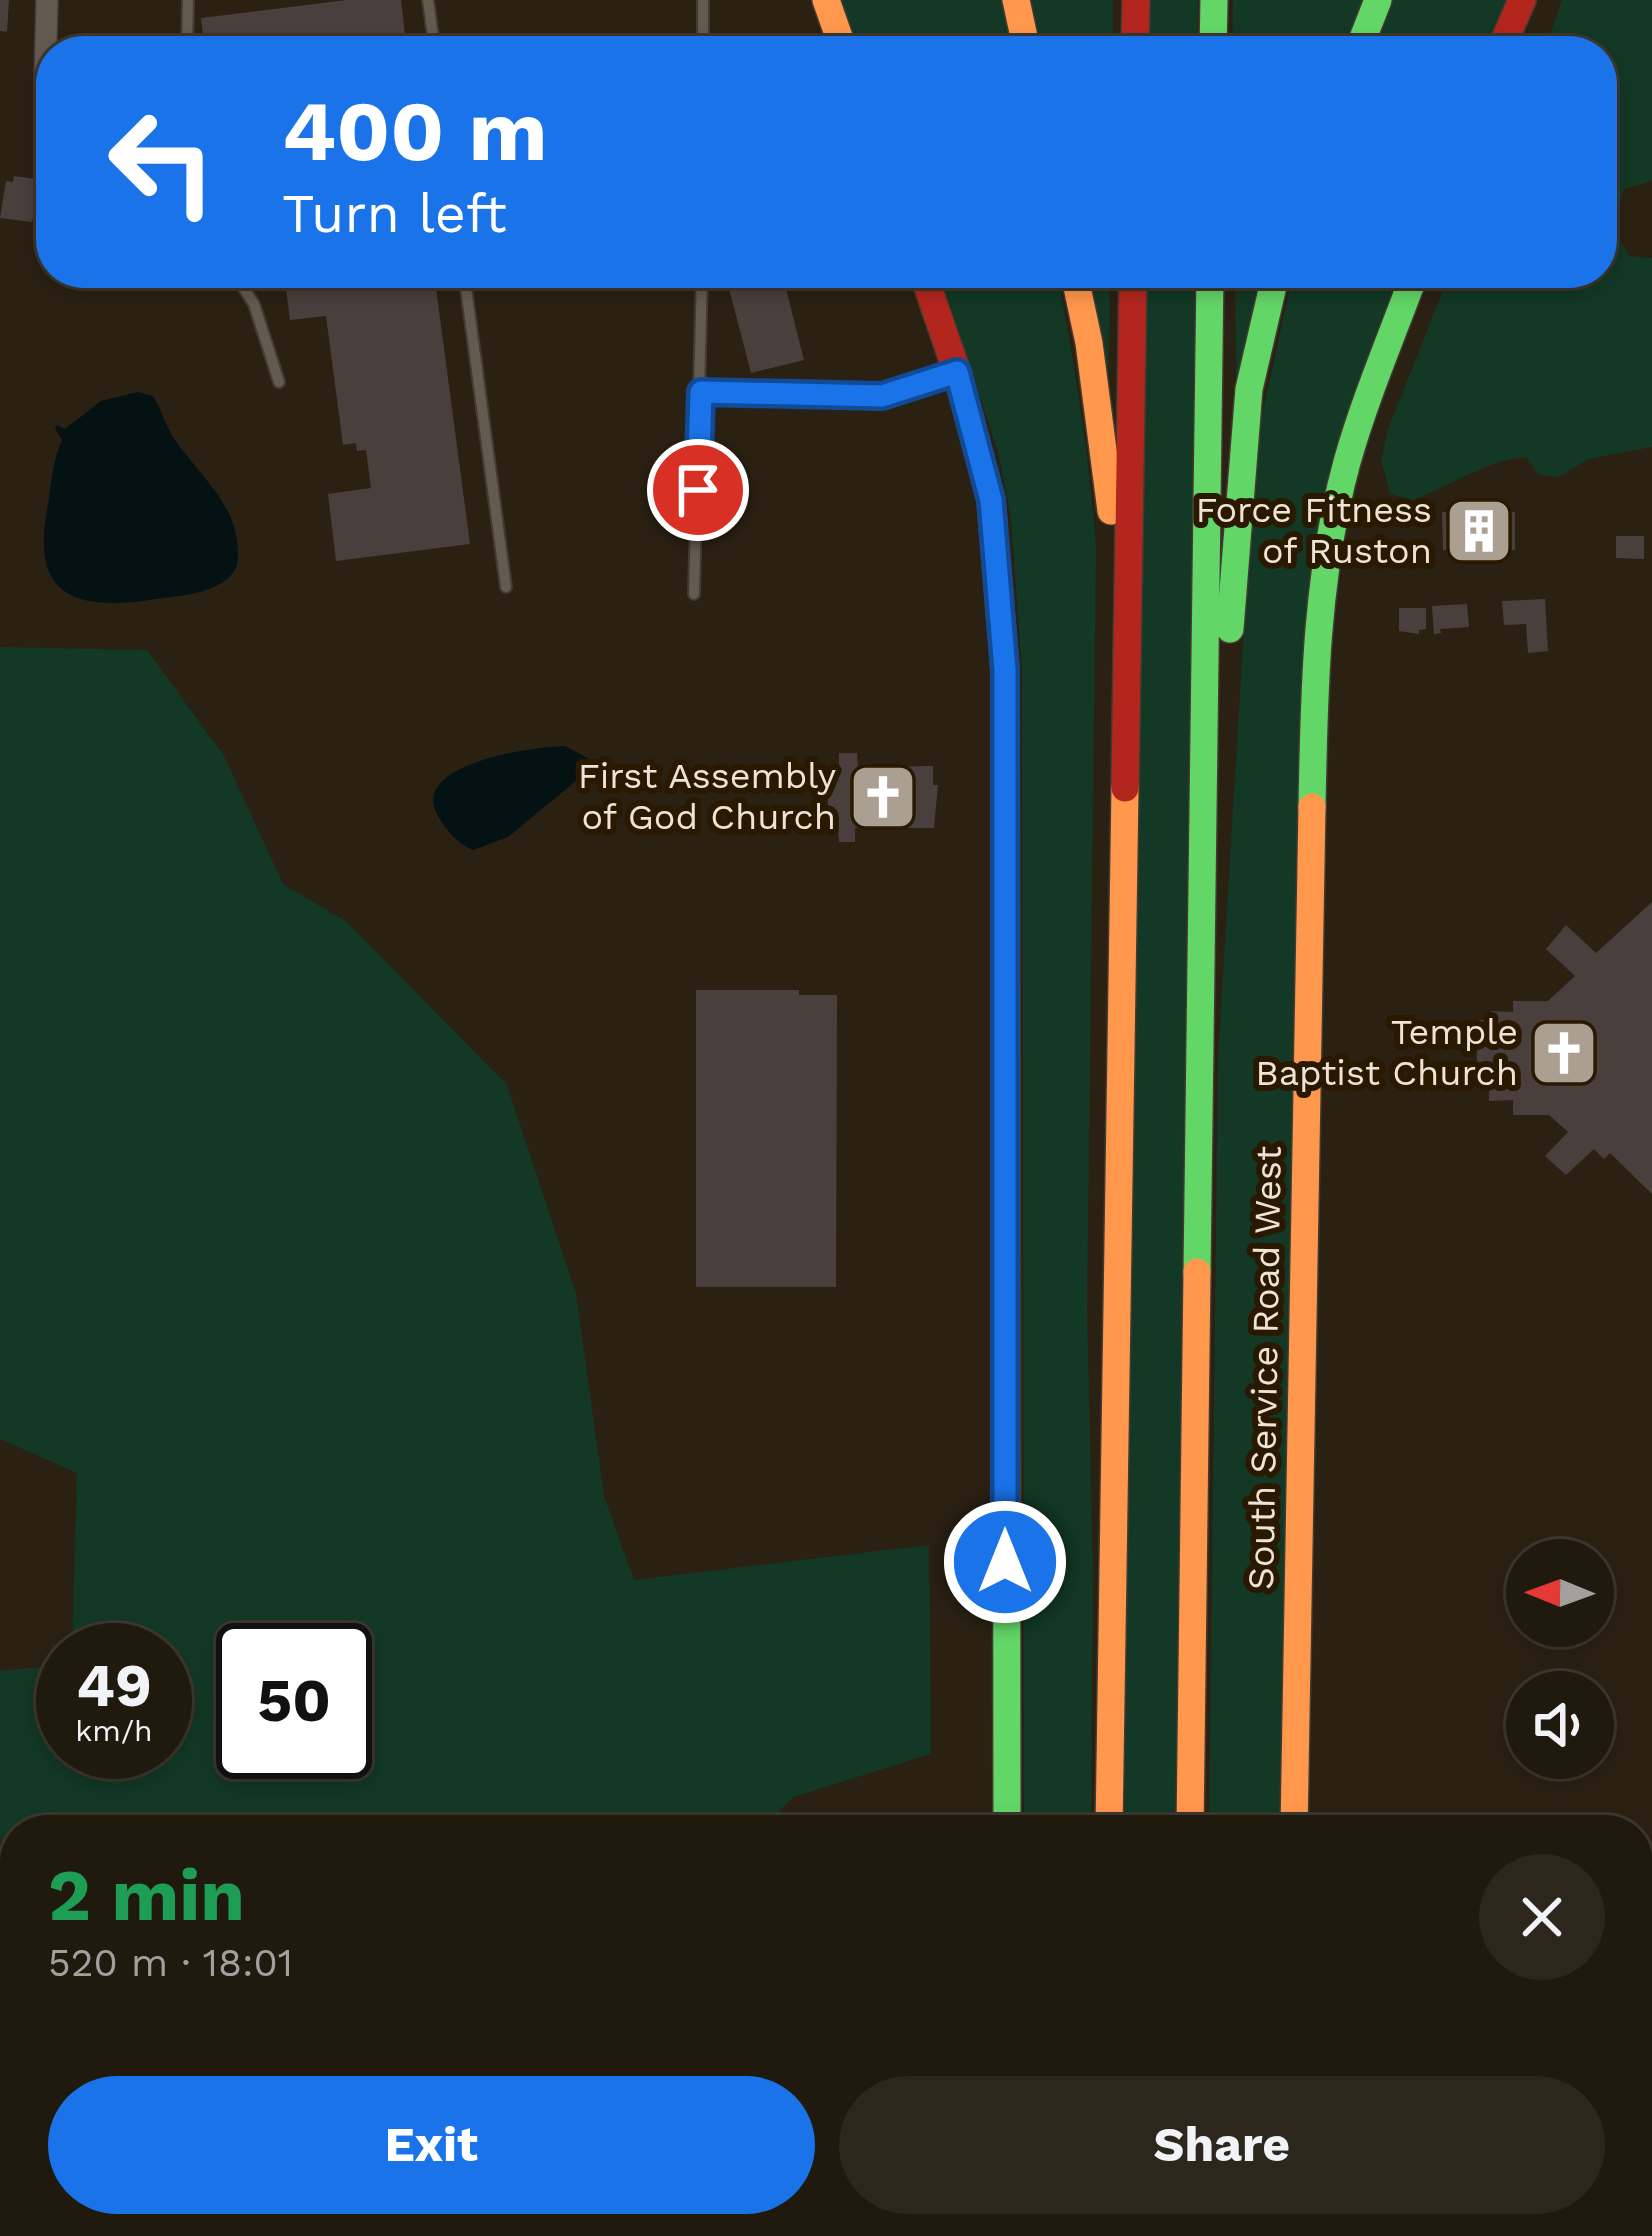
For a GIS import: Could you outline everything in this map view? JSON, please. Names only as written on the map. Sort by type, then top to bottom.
[{"type":"main road","points":[[826,0],[839,36]]},
{"type":"main road","points":[[1016,0],[1024,36]]},
{"type":"main road","points":[[1135,36],[1136,0]]},
{"type":"main road","points":[[1213,36],[1214,0]]},
{"type":"main road","points":[[1364,36],[1378,0]]},
{"type":"main road","points":[[1506,36],[1522,0]]},
{"type":"main road","points":[[928,288],[957,372],[991,500],[1005,670],[1007,1815]]},
{"type":"main road","points":[[1077,288],[1089,343],[1130,645]]},
{"type":"main road","points":[[1108,1815],[1133,288]]},
{"type":"main road","points":[[1190,1815],[1210,288]]},
{"type":"main road","points":[[1203,812],[1229,646],[1250,389],[1273,288]]},
{"type":"main road","name":"South Service Road West","points":[[1294,1815],[1315,660],[1329,548],[1347,462],[1410,288]]},
{"type":"street","points":[[46,36],[47,0]]},
{"type":"lane","points":[[187,36],[188,0]]},
{"type":"lane","points":[[428,0],[433,36]]},
{"type":"lane","points":[[703,0],[703,36]]},
{"type":"lane","points":[[244,288],[254,304],[279,382]]},
{"type":"lane","points":[[466,288],[506,587]]},
{"type":"lane","points":[[694,594],[702,288]]},
{"type":"lane","points":[[701,392],[882,396],[957,372]]},
{"type":"green space","points":[[834,0],[1003,0],[1010,36],[847,36]]},
{"type":"green space","points":[[1024,0],[1113,0],[1113,36],[1031,36]]},
{"type":"green space","points":[[1147,0],[1198,0],[1197,36],[1147,36]]},
{"type":"green space","points":[[1233,0],[1369,0],[1356,36],[1232,36]]},
{"type":"green space","points":[[1393,0],[1513,0],[1501,36],[1380,36]]},
{"type":"green space","points":[[1562,0],[1652,0],[1652,181],[1624,189],[1617,213],[1617,36],[1550,36]]},
{"type":"green space","points":[[1617,234],[1629,256],[1652,258],[1652,447],[1588,459],[1559,477],[1540,475],[1526,457],[1512,459],[1411,501],[1390,493],[1381,461],[1388,429],[1444,288],[1617,288]]},
{"type":"green space","points":[[945,288],[1060,288],[1081,410],[1096,548],[1087,1308],[1093,1573],[1091,1815],[1024,1815],[1022,670],[1011,518],[998,452]]},
{"type":"green space","points":[[1082,288],[1110,288],[1108,394]]},
{"type":"green space","points":[[1144,288],[1195,288],[1175,1815],[1124,1815]]},
{"type":"green space","points":[[1235,288],[1263,288],[1236,378]]},
{"type":"green space","points":[[1290,288],[1400,288],[1334,481],[1287,1815],[1209,1815],[1218,1057],[1255,448]]},
{"type":"green space","points":[[0,647],[147,650],[224,756],[283,884],[347,922],[507,1085],[576,1294],[604,1496],[634,1580],[929,1545],[931,1754],[793,1797],[775,1815],[0,1815],[0,1671],[36,1668],[36,1779],[192,1779],[192,1623],[73,1623],[77,1473],[0,1439]]},
{"type":"shaded area","points":[[138,392],[153,396],[173,437],[224,505],[237,537],[237,564],[226,580],[198,592],[129,602],[84,600],[54,581],[46,564],[47,511],[62,440],[55,429],[57,425],[65,429],[101,401]]},
{"type":"shaded area","points":[[565,746],[593,761],[593,767],[508,837],[473,850],[453,837],[439,818],[433,799],[440,784],[456,771],[503,755]]},
{"type":"building","points":[[0,0],[9,0],[7,32],[0,31]]},
{"type":"building","points":[[347,0],[401,0],[405,36],[203,36],[201,18]]},
{"type":"building","points":[[14,176],[36,179],[32,222],[0,218],[6,181],[13,182]]},
{"type":"building","points":[[286,288],[436,288],[470,544],[336,561],[328,494],[371,488],[366,450],[357,451],[356,443],[343,445],[326,316],[290,320]]},
{"type":"building","points":[[729,288],[786,288],[804,360],[751,373]]},
{"type":"building","name":"Force Fitness of Ruston","points":[[1442,512],[1515,512],[1515,550],[1443,550]]},
{"type":"building","points":[[1616,536],[1644,536],[1644,559],[1616,558]]},
{"type":"building","points":[[1545,599],[1548,651],[1528,653],[1526,624],[1504,625],[1502,601]]},
{"type":"building","points":[[1467,604],[1469,627],[1440,629],[1441,633],[1434,634],[1432,606]]},
{"type":"building","points":[[1399,608],[1426,608],[1426,629],[1419,634],[1399,631]]},
{"type":"building","name":"First Assembly of God Church","points":[[839,753],[857,753],[858,767],[933,766],[933,785],[938,785],[934,828],[855,828],[855,842],[839,842],[838,828],[828,828],[828,767],[839,766]]},
{"type":"building","name":"Temple Baptist Church","points":[[1652,902],[1652,1194],[1610,1153],[1604,1159],[1594,1149],[1566,1175],[1545,1156],[1568,1132],[1549,1115],[1513,1115],[1513,1100],[1489,1101],[1489,1085],[1476,1085],[1478,1020],[1491,1020],[1491,1011],[1513,1012],[1513,1001],[1548,1001],[1575,976],[1546,949],[1566,925],[1596,953]]},
{"type":"building","points":[[696,990],[799,990],[799,995],[837,995],[836,1287],[696,1287]]},
{"type":"traffic: fast","points":[[1213,36],[1214,0]]},
{"type":"traffic: fast","points":[[1364,36],[1378,0]]},
{"type":"traffic: fast","points":[[1197,1272],[1210,288]]},
{"type":"traffic: fast","points":[[1230,629],[1249,389],[1273,288]]},
{"type":"traffic: fast","points":[[1312,807],[1319,634],[1329,547],[1347,462],[1409,288]]},
{"type":"traffic: fast","points":[[1006,1022],[1007,1815]]},
{"type":"traffic: slow","points":[[826,0],[839,36]]},
{"type":"traffic: slow","points":[[1016,0],[1024,36]]},
{"type":"traffic: slow","points":[[1077,288],[1111,511]]},
{"type":"traffic: slow","points":[[1109,1815],[1125,788]]},
{"type":"traffic: slow","points":[[1294,1815],[1312,807]]},
{"type":"traffic: slow","points":[[1190,1815],[1197,1272]]},
{"type":"traffic: jam","points":[[1135,36],[1136,0]]},
{"type":"traffic: jam","points":[[1506,36],[1522,0]]},
{"type":"traffic: jam","points":[[928,288],[957,372],[991,500],[1005,670],[1006,1022]]},
{"type":"traffic: jam","points":[[1125,788],[1133,288]]},
{"type":"place","name":"Force Fitness of Ruston","points":[[1479,531]]},
{"type":"place","name":"First Assembly of God Church","points":[[883,797]]},
{"type":"place","name":"Temple Baptist Church","points":[[1564,1053]]},
{"type":"route","points":[[698,490],[701,392],[882,396],[957,372],[991,500],[1005,670],[1005,1562]]}]
